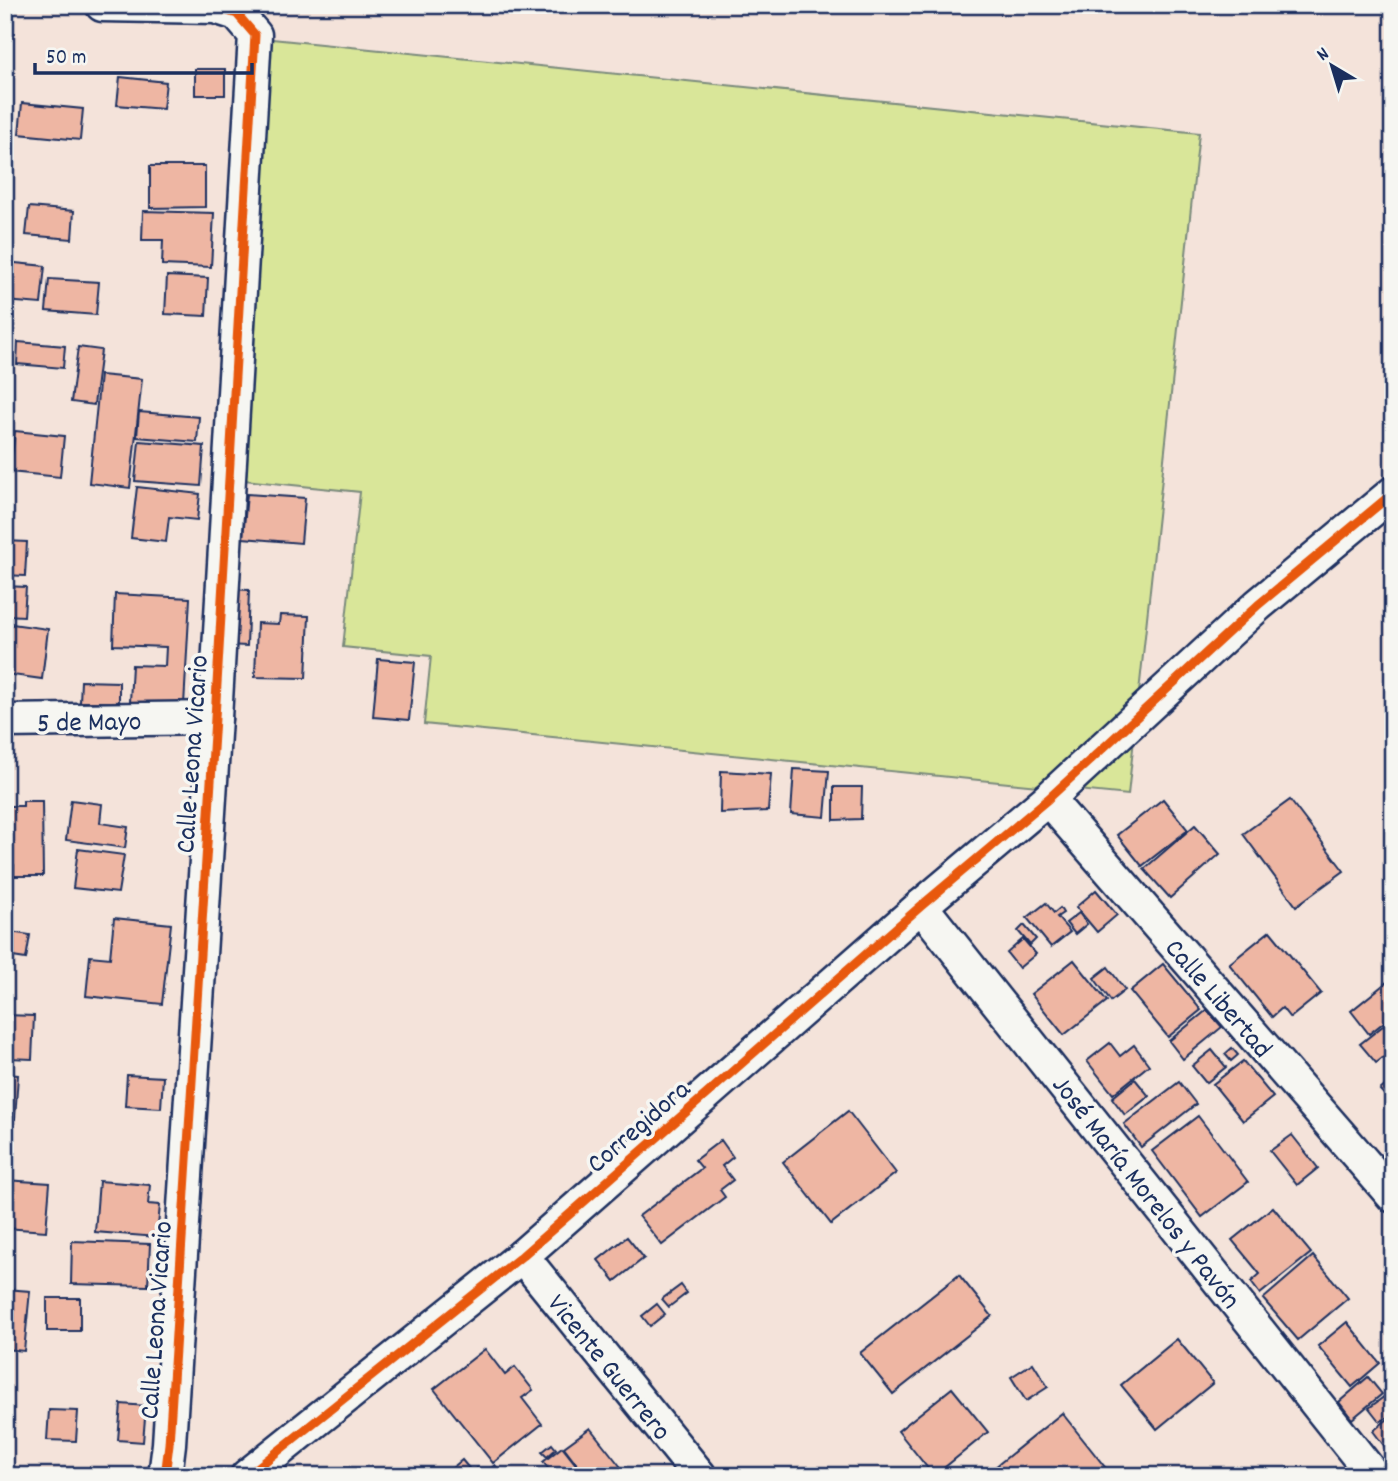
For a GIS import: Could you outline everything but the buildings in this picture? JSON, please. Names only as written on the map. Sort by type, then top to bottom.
[{"type":"street","name":"Calle Leona Vicario","points":[[102,5],[215,7],[237,15],[255,35],[215,718],[165,1476]]},
{"type":"street","name":"Corregidora","points":[[247,1476],[522,1256],[921,906],[1048,799],[1258,605],[1393,493]]},
{"type":"street","name":"5 de Mayo","points":[[5,721],[215,718]]},
{"type":"street","name":"Calle Libertad","points":[[1048,799],[1393,1196]]},
{"type":"street","name":"José María Morelos y Pavón","points":[[921,906],[1374,1476]]},
{"type":"street","name":"Vicente Guerrero","points":[[522,1256],[700,1476]]},
{"type":"green space","points":[[272,39],[1199,133],[1128,795],[424,724],[431,656],[343,647],[360,492],[224,478]]},
{"type":"cycle path","points":[[102,5],[215,7],[237,14],[255,35],[215,718],[165,1476]]},
{"type":"cycle path","points":[[247,1476],[522,1256],[921,906],[1048,799],[1258,605],[1393,493]]}]
